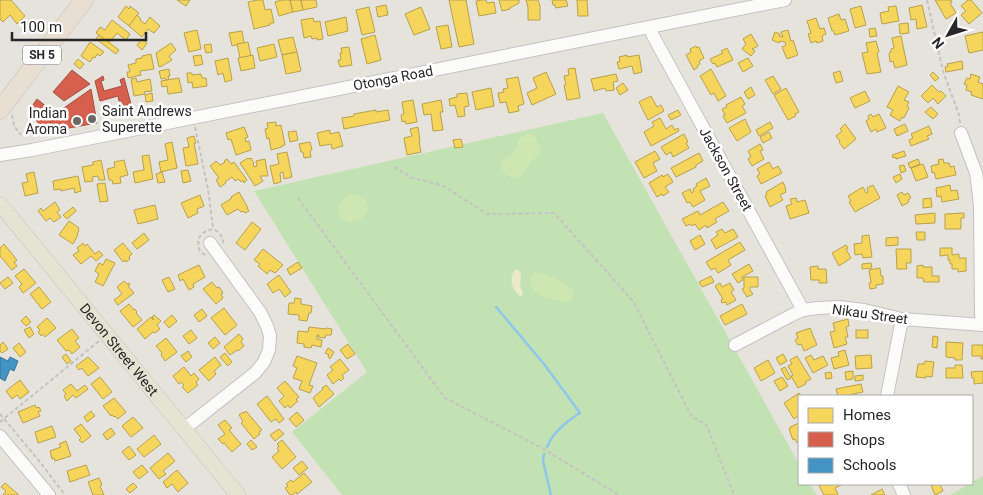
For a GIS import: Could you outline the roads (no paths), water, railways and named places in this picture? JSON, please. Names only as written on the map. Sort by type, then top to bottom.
[{"type":"highway","name":"SH 5","points":[[6,111],[84,0]]},
{"type":"main road","name":"Devon Street West","points":[[0,204],[238,495]]},
{"type":"street","name":"Otonga Road","points":[[0,155],[650,27],[727,6],[785,0]]},
{"type":"street","name":"Jackson Street","points":[[650,27],[652,34],[803,310]]},
{"type":"street","points":[[961,133],[976,173],[980,206],[982,325]]},
{"type":"street","points":[[184,429],[255,373],[264,362],[269,350],[270,336],[260,312],[210,243]]},
{"type":"street","name":"Nikau Street","points":[[735,346],[792,315],[803,310],[818,308],[839,307],[864,310],[902,319],[982,325]]},
{"type":"street","points":[[887,395],[902,319]]},
{"type":"street","points":[[0,436],[49,495]]},
{"type":"waterway","points":[[496,307],[544,364],[580,413],[560,428],[547,447]]},
{"type":"waterway","points":[[544,454],[543,461],[551,495]]},
{"type":"place","name":"Saint Andrews Superette","points":[[92,119]]},
{"type":"place","name":"Indian Aroma","points":[[77,121]]}]
